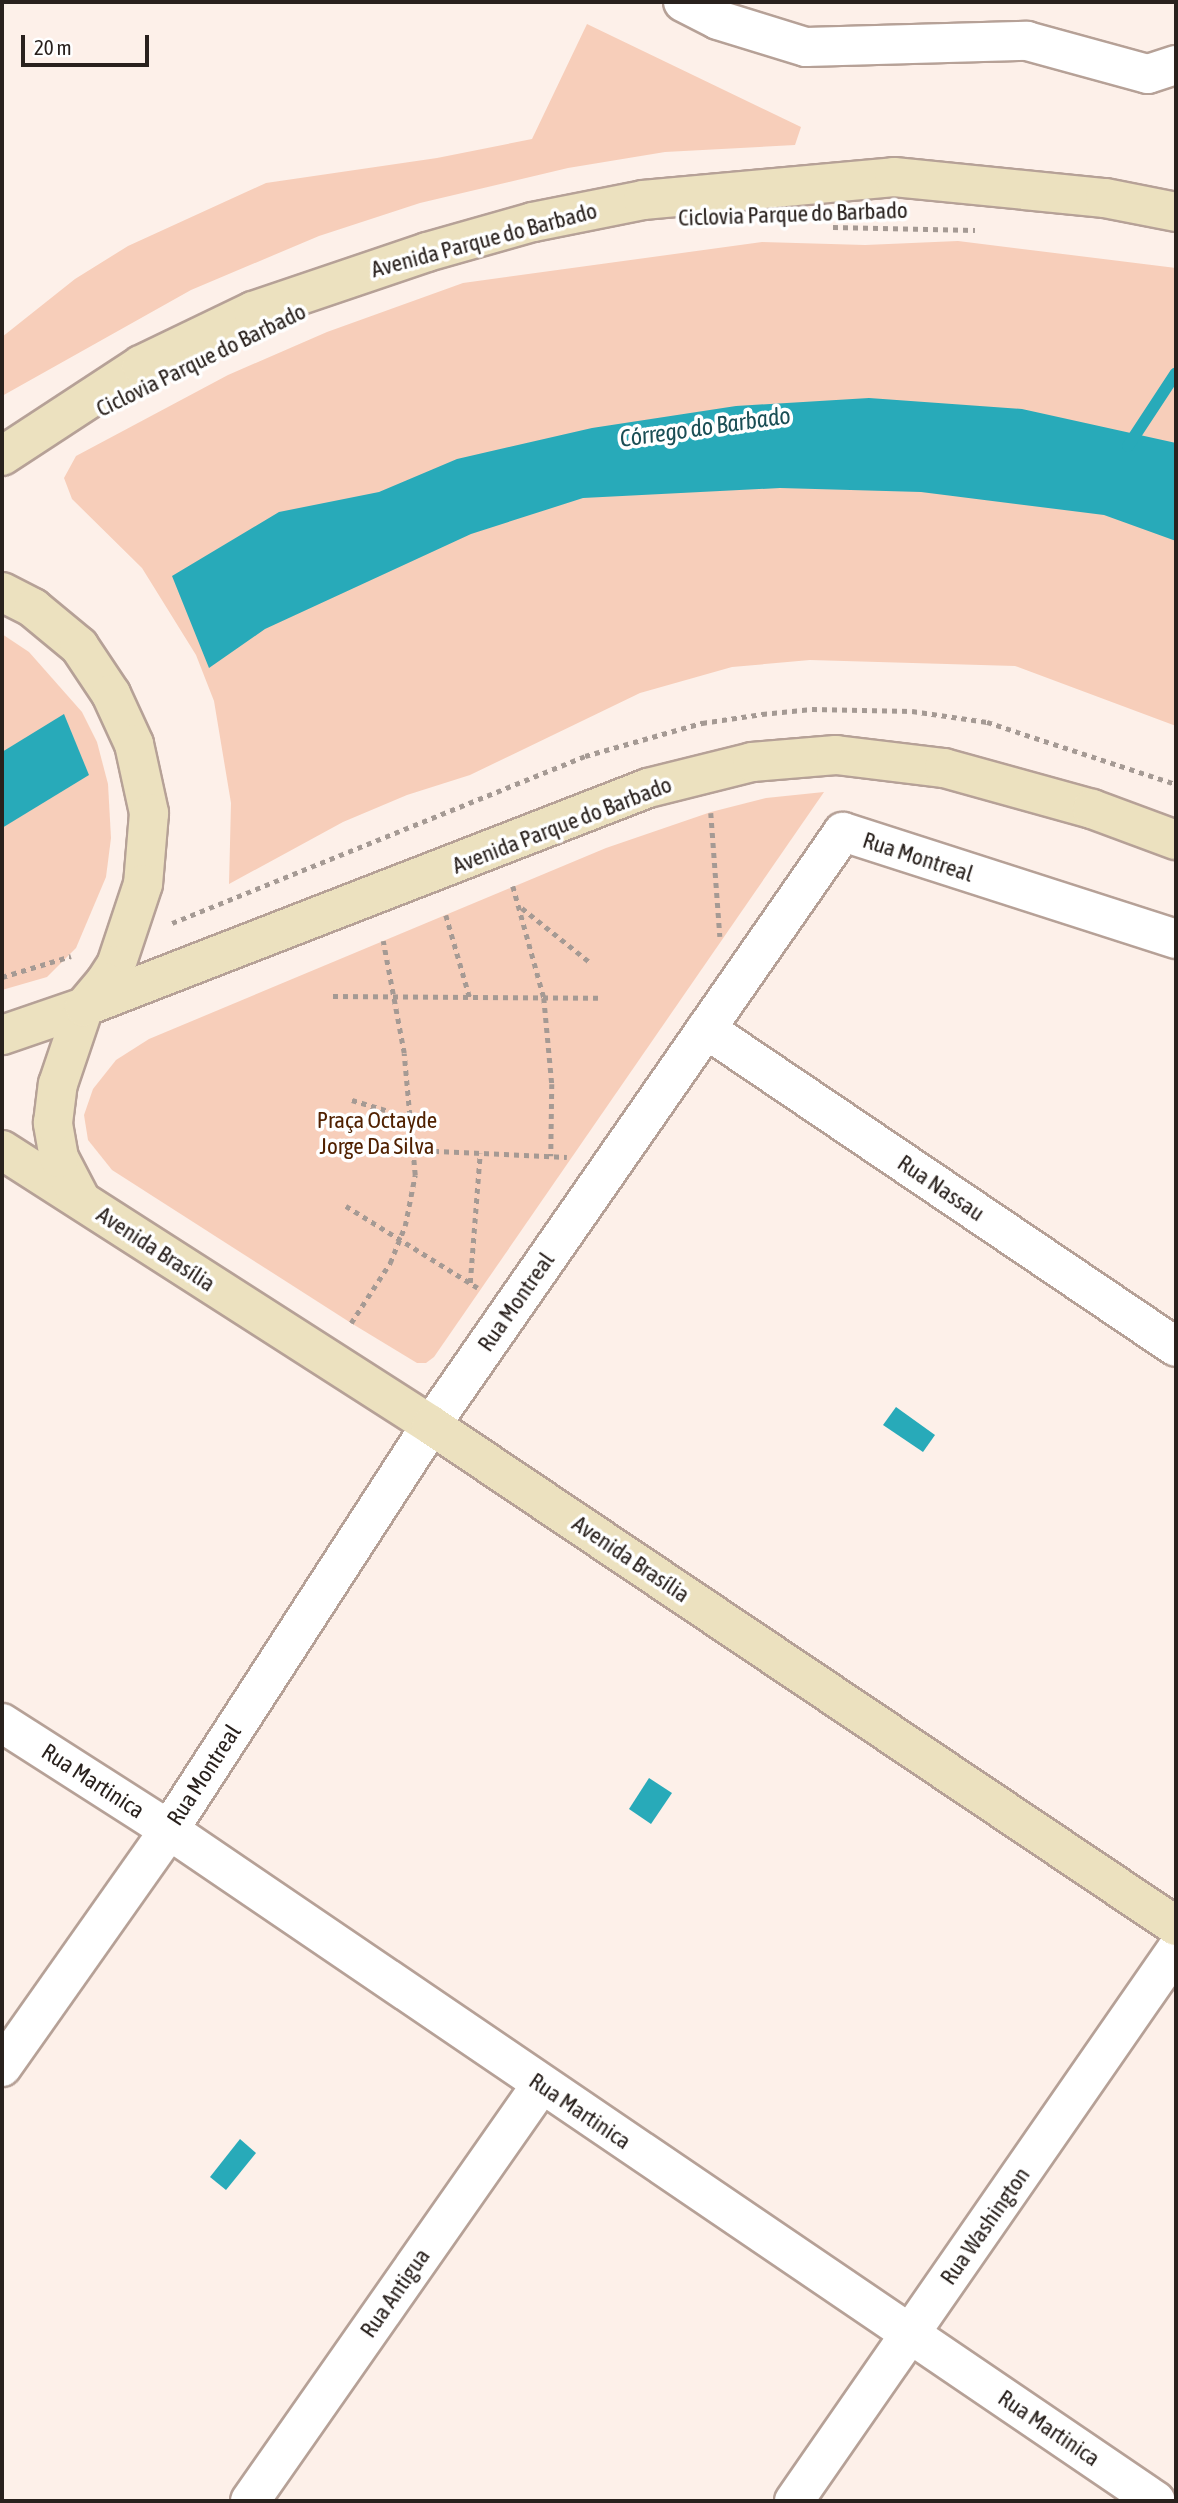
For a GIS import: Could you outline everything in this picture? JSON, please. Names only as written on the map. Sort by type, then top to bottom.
[{"type":"main road","name":"Avenida Parque do Barbado","points":[[2,456],[141,365],[253,311],[426,251],[533,222],[643,200],[894,177],[1105,198],[1176,212]]},
{"type":"main road","points":[[2,592],[33,608],[79,646],[111,694],[134,744],[149,813],[143,884],[116,965],[84,1007]]},
{"type":"main road","name":"Avenida Parque do Barbado","points":[[2,1035],[84,1007],[649,788],[752,762],[836,755],[944,768],[1092,809],[1176,840]]},
{"type":"main road","name":"Avenida Brasília","points":[[81,1200],[59,1158],[53,1123],[58,1084],[84,1007]]},
{"type":"main road","name":"Avenida Brasília","points":[[2,1150],[431,1425],[1176,1926]]},
{"type":"street","points":[[683,2],[718,20],[806,47],[1027,41],[1148,74],[1176,65]]},
{"type":"street","name":"Rua Montreal","points":[[2,2067],[169,1830],[431,1425],[843,832],[1176,939]]},
{"type":"street","name":"Rua Nassau","points":[[706,1029],[1176,1347]]},
{"type":"street","name":"Rua Martinica","points":[[2,1723],[169,1830],[1156,2501]]},
{"type":"street","name":"Rua Washington","points":[[794,2501],[1176,1950]]},
{"type":"street","name":"Rua Antigua","points":[[250,2501],[541,2085]]},
{"type":"path","name":"Ciclovia Parque do Barbado","points":[[826,227],[982,230]]},
{"type":"path","points":[[710,812],[721,942]]},
{"type":"path","points":[[513,887],[544,998],[552,1084],[551,1156]]},
{"type":"path","points":[[521,908],[592,963]]},
{"type":"path","points":[[446,915],[470,998]]},
{"type":"path","points":[[351,1323],[399,1239],[412,1200],[412,1118],[396,999],[383,941]]},
{"type":"path","points":[[333,996],[396,999],[598,998]]},
{"type":"path","points":[[352,1100],[412,1118]]},
{"type":"path","points":[[414,1150],[572,1157]]},
{"type":"path","points":[[470,1283],[480,1153]]},
{"type":"path","points":[[345,1206],[481,1290]]},
{"type":"green space","points":[[587,24],[801,127],[795,145],[665,152],[568,168],[420,203],[319,236],[191,290],[2,396],[2,337],[75,279],[128,246],[266,183],[437,158],[532,139]]},
{"type":"green space","points":[[958,241],[1176,268],[1176,726],[1015,666],[810,660],[732,667],[640,693],[470,775],[407,795],[343,822],[229,884],[231,803],[214,701],[196,655],[142,568],[72,499],[64,478],[76,456],[228,375],[327,332],[463,283],[762,242],[865,245]]},
{"type":"green space","points":[[2,634],[29,652],[82,712],[97,742],[108,784],[111,838],[106,877],[76,948],[47,977],[2,990]]},
{"type":"green space","name":"Praça Octayde Jorge Da Silva","points":[[824,792],[434,1357],[426,1363],[417,1363],[351,1323],[112,1170],[88,1140],[84,1115],[93,1089],[116,1060],[149,1039],[606,848],[711,812],[766,798]]},
{"type":"water","name":"Córrego do Barbado","points":[[869,398],[1022,409],[1176,443],[1176,541],[1104,515],[921,492],[780,488],[583,498],[471,534],[265,629],[209,668],[172,576],[279,512],[379,492],[457,459],[592,428],[736,406]]},
{"type":"water","points":[[64,714],[89,775],[2,828],[2,752]]},
{"type":"water","points":[[896,1407],[935,1435],[923,1452],[883,1425]]},
{"type":"water","points":[[649,1778],[672,1793],[651,1824],[629,1809]]},
{"type":"water","points":[[240,2139],[256,2153],[226,2190],[210,2177]]},
{"type":"waterway","points":[[1128,446],[1176,373]]}]
